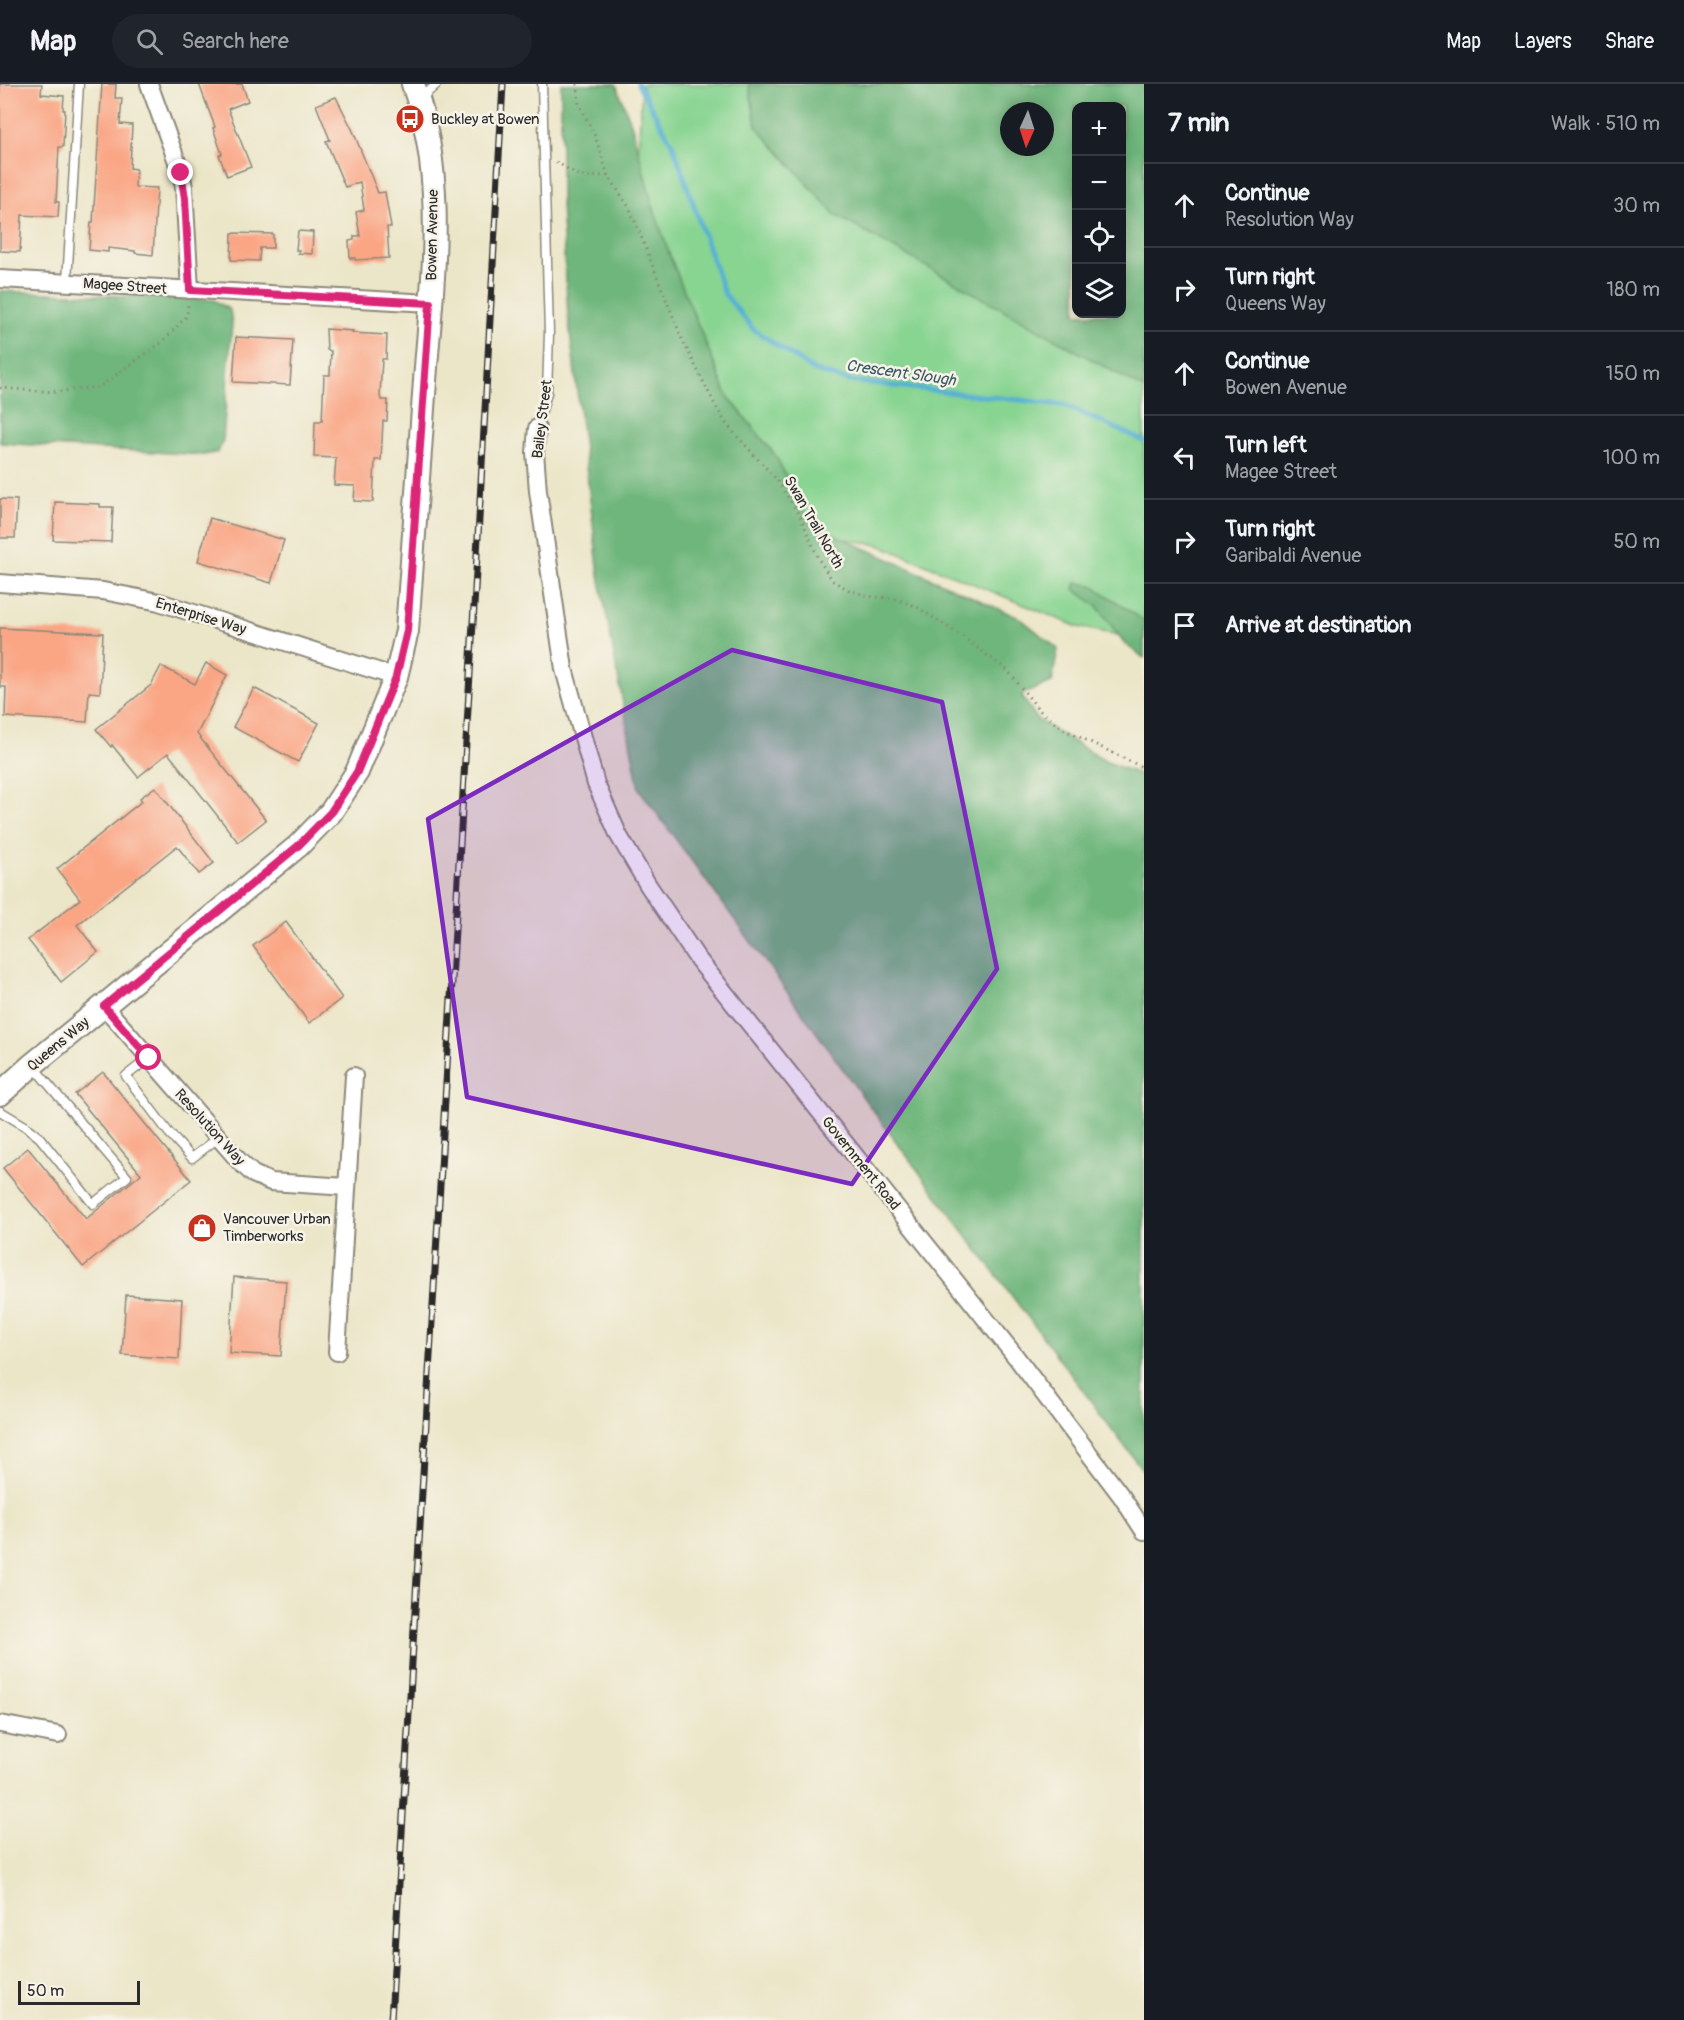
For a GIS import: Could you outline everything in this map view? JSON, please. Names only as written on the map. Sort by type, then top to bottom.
[{"type":"street","points":[[149,84],[183,180],[190,290]]},
{"type":"street","name":"Bowen Avenue","points":[[396,677],[404,650],[407,623],[435,223],[430,150],[423,113],[416,92]]},
{"type":"street","name":"Magee Street","points":[[0,279],[430,303]]},
{"type":"street","name":"Bailey Street","points":[[537,428],[535,452],[538,491],[564,669],[596,783]]},
{"type":"street","name":"Enterprise Way","points":[[0,583],[103,591],[159,602],[396,677]]},
{"type":"street","name":"Queens Way","points":[[0,1094],[32,1065],[298,846],[331,812],[357,772],[396,677]]},
{"type":"street","name":"Government Road","points":[[596,783],[619,836],[648,885],[698,958],[1016,1357],[1122,1497],[1144,1531]]},
{"type":"street","name":"Resolution Way","points":[[104,1006],[253,1174],[271,1182],[347,1187]]},
{"type":"street","points":[[337,1352],[354,1076]]},
{"type":"street","points":[[0,1724],[58,1735]]},
{"type":"lane","points":[[67,282],[79,84]]},
{"type":"lane","points":[[416,92],[437,84]]},
{"type":"lane","name":"Bailey Street","points":[[537,428],[547,393],[549,333],[542,84]]},
{"type":"lane","points":[[149,1058],[126,1076],[169,1133],[192,1158],[219,1138]]},
{"type":"lane","points":[[0,1111],[40,1138],[93,1204],[127,1177],[32,1065]]},
{"type":"path","name":"Swan Trail North","points":[[577,84],[579,103],[595,136],[608,175],[630,209],[682,339],[715,405],[727,424],[776,479],[800,516],[819,560],[833,580],[849,590],[867,596],[897,599],[917,607],[962,636],[1008,671],[1039,710],[1060,728],[1144,768]]},
{"type":"path","points":[[543,159],[554,161],[578,175],[588,177],[608,175]]},
{"type":"path","points":[[0,388],[54,392],[99,387],[125,366],[161,343],[187,316],[190,290]]},
{"type":"highlighted area","points":[[732,650],[942,702],[997,969],[852,1184],[467,1097],[428,819]]},
{"type":"green space","points":[[561,84],[616,84],[632,126],[651,200],[671,259],[727,395],[775,455],[811,524],[1021,619],[1058,649],[1052,682],[1021,695],[1038,720],[1107,762],[1144,776],[1144,1472],[868,1104],[639,789],[599,575],[568,315],[561,205]]},
{"type":"green space","points":[[642,84],[1144,84],[1144,640],[1078,627],[879,545],[805,532],[633,245]]},
{"type":"green space","points":[[749,84],[1144,84],[1144,389],[835,215],[756,126]]},
{"type":"green space","points":[[0,291],[214,300],[230,310],[232,323],[223,440],[218,452],[204,455],[0,443]]},
{"type":"green space","points":[[1076,583],[1092,585],[1144,621],[1144,658],[1125,644],[1097,606],[1074,589]]},
{"type":"building","points":[[0,84],[42,84],[41,94],[64,96],[63,147],[59,147],[56,202],[59,202],[58,217],[22,215],[20,252],[0,251]]},
{"type":"building","points":[[102,84],[116,84],[115,98],[122,98],[120,124],[132,125],[130,168],[136,169],[135,187],[157,188],[153,255],[108,248],[108,252],[89,250],[91,222],[93,222]]},
{"type":"building","points":[[199,84],[242,84],[248,101],[228,109],[251,167],[227,176],[219,155],[222,154],[213,128],[215,127]]},
{"type":"building","points":[[336,97],[353,131],[378,193],[385,192],[391,227],[387,227],[389,258],[355,260],[355,258],[350,258],[349,241],[354,240],[354,236],[360,236],[356,212],[364,210],[360,182],[345,187],[326,141],[330,140],[316,105]]},
{"type":"building","points":[[298,231],[313,232],[312,254],[298,253],[299,250],[296,250]]},
{"type":"building","points":[[232,233],[273,234],[273,248],[260,248],[259,261],[231,260]]},
{"type":"building","points":[[326,329],[387,335],[386,359],[382,359],[380,396],[381,400],[388,400],[387,421],[383,421],[381,460],[375,460],[373,502],[354,501],[355,486],[334,485],[336,458],[314,457],[315,421],[322,421],[324,375],[330,375],[331,351],[327,350]]},
{"type":"building","points":[[236,337],[293,340],[290,385],[233,382]]},
{"type":"building","points":[[0,499],[17,500],[15,538],[0,538]]},
{"type":"building","points":[[55,502],[100,504],[100,507],[113,507],[111,542],[53,540]]},
{"type":"building","points":[[210,518],[284,540],[271,583],[198,561]]},
{"type":"building","points":[[0,628],[103,633],[100,693],[89,692],[87,722],[5,717],[6,687],[0,687]]},
{"type":"building","points":[[206,663],[227,675],[197,734],[266,820],[238,842],[168,753],[138,777],[96,729],[151,685],[161,666],[195,684]]},
{"type":"building","points":[[254,688],[319,723],[298,762],[233,727]]},
{"type":"building","points":[[155,787],[214,863],[199,874],[177,846],[77,925],[98,952],[61,982],[28,940],[80,899],[57,869],[142,801],[140,798]]},
{"type":"building","points":[[286,922],[342,998],[309,1023],[253,946]]},
{"type":"building","points":[[103,1072],[191,1180],[83,1267],[3,1168],[28,1148],[86,1219],[141,1174],[75,1094]]},
{"type":"building","points":[[234,1277],[286,1281],[281,1356],[229,1353]]},
{"type":"building","points":[[126,1295],[182,1299],[179,1359],[122,1355]]},
{"type":"waterway","name":"Crescent Slough","points":[[638,84],[673,145],[724,293],[753,329],[815,371],[850,381],[1064,405],[1144,441]]},
{"type":"railway","points":[[391,2020],[503,84]]},
{"type":"place","name":"Buckley at Bowen","points":[[410,119]]},
{"type":"place","name":"Vancouver Urban Timberworks","points":[[202,1228]]},
{"type":"route","points":[[149,1058],[104,1006],[298,846],[331,812],[357,772],[396,677],[407,631],[430,303],[190,290],[185,198],[181,173]]}]
